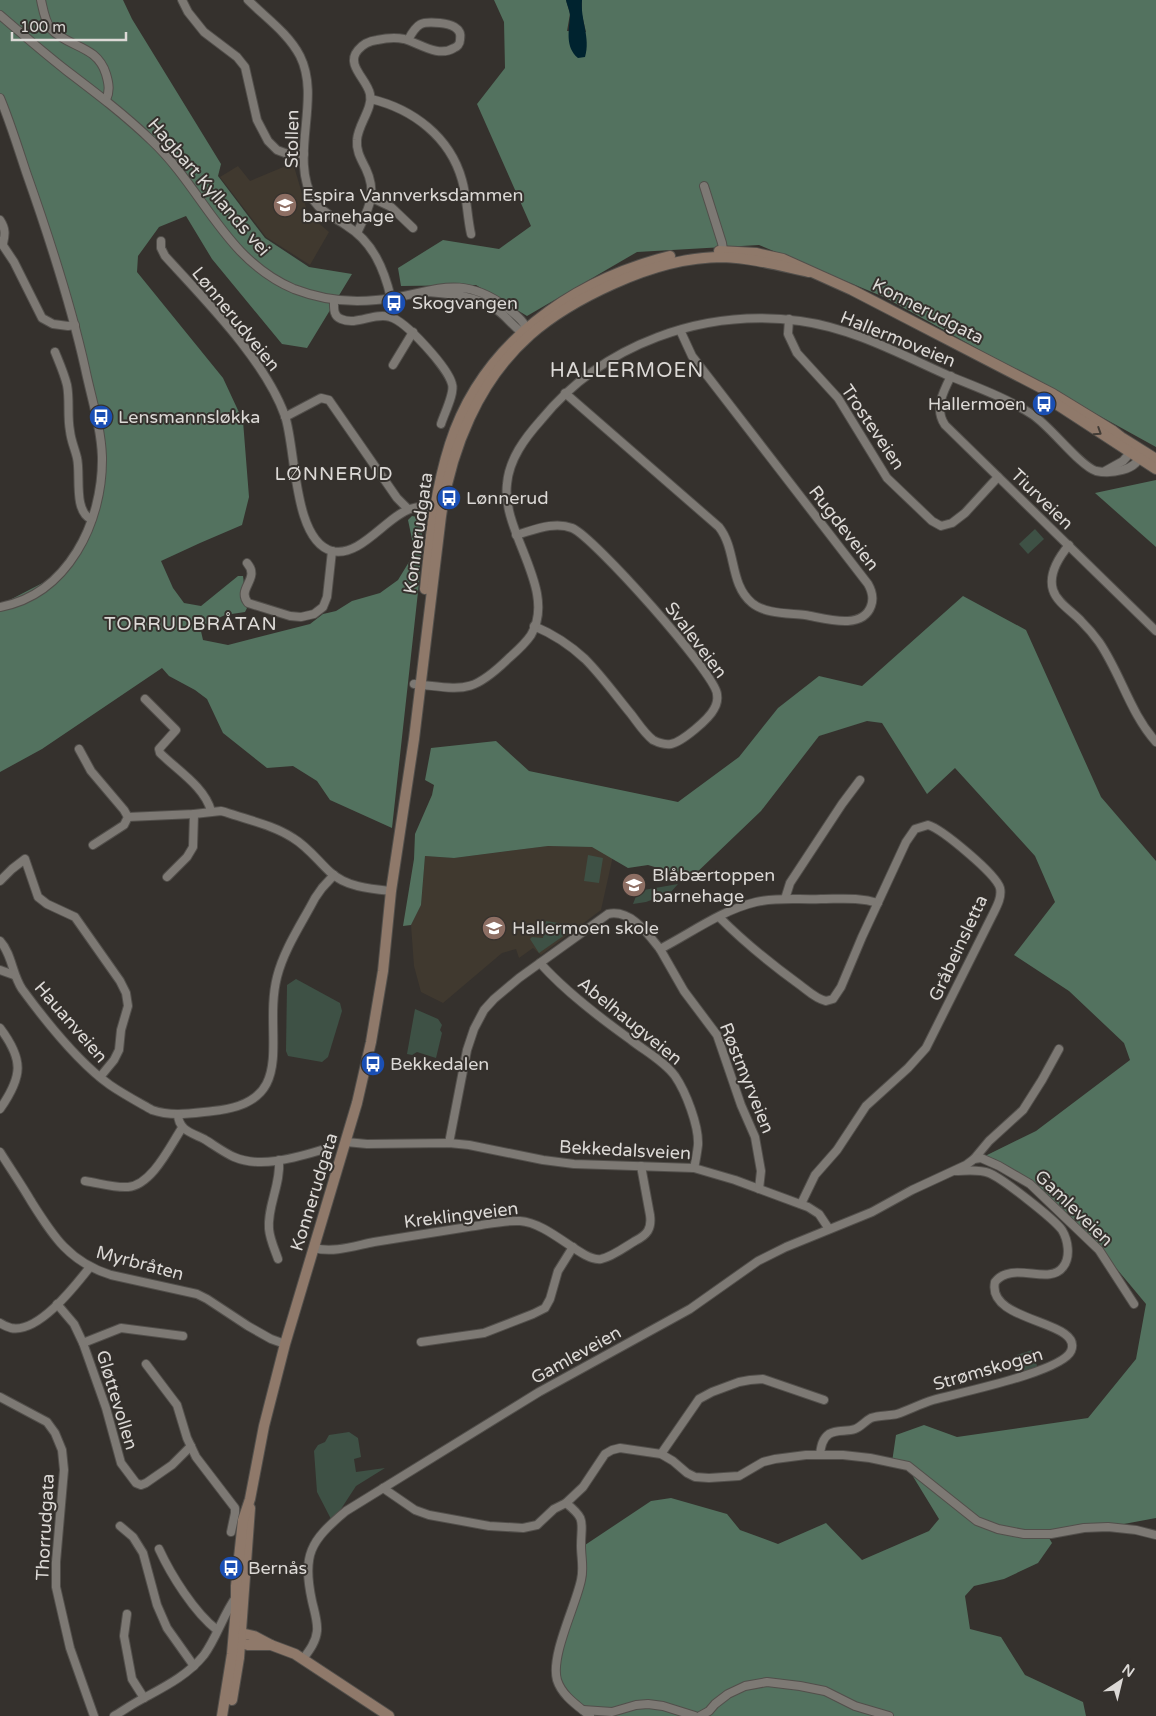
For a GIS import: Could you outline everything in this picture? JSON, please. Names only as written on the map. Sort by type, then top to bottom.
[{"type":"main road","name":"Konnerudgata","points":[[222,1716],[238,1638],[236,1597],[243,1520],[250,1499],[266,1418],[285,1344],[346,1142],[372,1036],[383,971],[391,891],[439,509],[451,443],[466,406],[493,363],[526,332],[580,291],[628,269],[674,255],[693,252],[723,254],[739,251],[771,256],[880,303],[1030,384],[1053,394],[1087,414],[1140,454],[1156,469]]},
{"type":"main road","name":"Konnerudgata","points":[[1030,384],[1043,396],[1130,452],[1156,459]]},
{"type":"main road","name":"Konnerudgata","points":[[228,1716],[236,1682],[238,1638],[250,1520],[250,1499]]},
{"type":"main road","points":[[238,1638],[258,1638],[292,1653],[389,1716]]},
{"type":"street","points":[[41,0],[47,21],[54,31],[94,55],[100,61],[105,71],[109,88],[106,100]]},
{"type":"street","points":[[182,0],[188,12],[204,32],[237,57],[245,66],[258,120],[268,141],[285,154],[304,154]]},
{"type":"street","name":"Stollen","points":[[248,0],[290,40],[304,66],[308,93],[304,154],[308,183],[314,201],[324,211],[356,233],[370,247],[384,273],[391,298]]},
{"type":"street","name":"Hagbart Kyllands vei","points":[[0,15],[106,100],[153,142],[179,172],[227,237],[254,264],[277,280],[296,289],[334,300],[355,301],[391,298],[426,292],[440,287],[456,286],[478,291],[500,304],[526,332]]},
{"type":"street","points":[[356,233],[372,198],[370,178],[360,158],[357,145],[358,131],[371,99],[368,87],[354,63],[356,52],[364,44],[372,40],[392,38],[408,40],[424,48],[444,51],[456,48],[461,36],[454,26],[426,22],[416,26],[408,40]]},
{"type":"street","points":[[0,98],[55,256],[75,325],[102,457],[100,489],[92,519],[78,549],[64,570],[32,596],[18,603],[0,607]]},
{"type":"street","points":[[371,99],[392,106],[415,118],[444,142],[450,151],[462,181],[471,234]]},
{"type":"street","points":[[704,186],[715,217],[723,254]]},
{"type":"street","points":[[372,198],[391,207],[413,228]]},
{"type":"street","points":[[0,220],[4,225],[6,234],[1,242],[14,262],[42,318],[53,324],[75,325]]},
{"type":"street","name":"Lønnerudveien","points":[[161,241],[161,248],[165,256],[208,304],[260,368],[277,398],[285,417],[296,482],[306,523],[314,539],[332,551]]},
{"type":"street","points":[[334,300],[334,311],[342,320],[353,321],[379,316],[391,317],[413,332],[445,371],[452,384],[452,391],[441,424]]},
{"type":"street","name":"Hallermoveien","points":[[418,684],[458,688],[481,682],[516,652],[530,636],[538,614],[538,598],[506,505],[509,471],[517,452],[546,413],[565,393],[601,364],[648,340],[680,330],[724,320],[758,318],[789,320],[824,326],[856,335],[985,390],[1029,412],[1048,427],[1087,466],[1097,471],[1105,471]]},
{"type":"street","name":"Trosteveien","points":[[789,320],[788,334],[797,353],[838,398],[887,478],[932,521],[942,526],[952,524],[998,477]]},
{"type":"street","name":"Rugdeveien","points":[[565,393],[719,527],[728,540],[739,585],[752,603],[761,608],[771,610],[837,620],[860,618],[869,610],[873,601],[868,584],[692,356],[680,330]]},
{"type":"street","points":[[393,365],[413,332]]},
{"type":"street","points":[[54,352],[66,383],[69,429],[72,445],[77,457],[79,493],[84,513],[92,519]]},
{"type":"street","name":"Tiurveien","points":[[951,376],[942,396],[940,407],[942,421],[951,432],[1156,631]]},
{"type":"street","points":[[285,417],[319,399],[329,400],[397,498],[408,509]]},
{"type":"street","points":[[1105,471],[1123,460],[1130,452]]},
{"type":"street","points":[[1105,471],[1126,468],[1140,454]]},
{"type":"street","points":[[247,563],[252,573],[244,594],[245,600],[290,616],[308,616],[318,612],[326,602],[332,551],[350,549],[360,544],[408,509],[423,506],[439,509]]},
{"type":"street","name":"Svaleveien","points":[[516,535],[551,526],[565,526],[578,531],[588,539],[638,591],[711,680],[717,692],[715,708],[703,722],[678,741],[670,744],[659,743],[644,731],[600,675],[583,657],[554,636],[534,626]]},
{"type":"street","points":[[1069,545],[1061,555],[1054,571],[1052,578],[1053,591],[1056,597],[1083,623],[1100,643],[1139,719],[1156,742]]},
{"type":"street","points":[[145,699],[176,730],[159,749],[160,753],[196,786],[209,804],[211,811]]},
{"type":"street","points":[[79,749],[92,770],[128,817]]},
{"type":"street","points":[[785,899],[790,883],[860,780]]},
{"type":"street","points":[[128,817],[194,814],[211,811],[225,812],[286,834],[304,846],[334,875],[354,885],[391,891]]},
{"type":"street","points":[[167,877],[193,847],[194,814]]},
{"type":"street","points":[[93,845],[117,831],[124,825],[128,817]]},
{"type":"street","name":"Gråbeinsletta","points":[[719,917],[776,968],[826,1002],[833,999],[841,988],[910,834],[915,829],[928,825],[940,830],[984,868],[995,880],[1000,890],[999,901],[994,914],[926,1048],[908,1068],[866,1106],[837,1150],[815,1176],[801,1204]]},
{"type":"street","points":[[0,881],[25,860],[38,897],[47,904],[75,917],[120,981],[126,993],[128,1006],[121,1030],[119,1050],[114,1060],[100,1077]]},
{"type":"street","name":"Hauanveien","points":[[0,970],[14,975],[22,989],[44,1017],[80,1059],[100,1077],[124,1094],[152,1110],[159,1113],[178,1114],[217,1111],[245,1105],[257,1097],[266,1086],[271,1072],[273,1002],[280,966],[315,898],[334,875]]},
{"type":"street","points":[[660,949],[732,910],[756,902],[785,899],[859,898],[878,903]]},
{"type":"street","name":"Røstmyrveien","points":[[540,963],[604,917],[613,913],[624,915],[639,925],[660,949],[684,991],[717,1035],[741,1105],[755,1137],[761,1171],[758,1188]]},
{"type":"street","points":[[0,941],[9,958],[14,975]]},
{"type":"street","points":[[449,1143],[467,1050],[479,1017],[494,998],[540,963]]},
{"type":"street","name":"Abelhaugveien","points":[[540,963],[560,984],[659,1061],[676,1077],[689,1104],[696,1130],[698,1144],[694,1168]]},
{"type":"street","points":[[0,1028],[14,1052],[19,1068],[15,1082],[0,1109]]},
{"type":"street","name":"Gamleveien","points":[[303,1659],[313,1643],[317,1632],[307,1562],[312,1548],[325,1531],[346,1511],[540,1392],[690,1309],[758,1261],[829,1228],[872,1212],[912,1190],[953,1172],[974,1159],[989,1141],[1023,1110],[1059,1049]]},
{"type":"street","points":[[178,1114],[178,1120],[182,1128],[236,1158],[264,1161],[279,1160],[325,1149]]},
{"type":"street","points":[[85,1181],[122,1187],[129,1187],[142,1182],[156,1167],[182,1128]]},
{"type":"street","name":"Bekkedalsveien","points":[[346,1142],[367,1144],[449,1143],[574,1164],[694,1168],[720,1175],[801,1204],[819,1214],[829,1228]]},
{"type":"street","name":"Myrbråten","points":[[0,1152],[55,1238],[73,1256],[90,1267],[111,1275],[197,1294],[256,1330],[285,1344]]},
{"type":"street","name":"Gamleveien","points":[[974,1159],[981,1158],[990,1161],[1030,1184],[1099,1250],[1134,1304]]},
{"type":"street","points":[[278,1259],[270,1236],[269,1224],[280,1178],[279,1160]]},
{"type":"street","name":"Kreklingveien","points":[[314,1248],[336,1250],[384,1240],[512,1221],[527,1222],[543,1227],[587,1256],[599,1259],[609,1256],[648,1232],[651,1222],[640,1166]]},
{"type":"street","name":"Strømskogen","points":[[820,1454],[824,1438],[830,1433],[854,1429],[871,1418],[896,1414],[913,1407],[1042,1370],[1064,1359],[1072,1350],[1071,1340],[1064,1333],[1006,1307],[998,1299],[994,1291],[997,1280],[1006,1274],[1026,1272],[1046,1274],[1061,1269],[1066,1262],[1068,1247],[1062,1230],[993,1175],[980,1171],[953,1172]]},
{"type":"street","points":[[421,1342],[484,1332],[540,1311],[548,1304],[558,1271],[573,1247]]},
{"type":"street","points":[[0,1323],[12,1328],[29,1326],[57,1304],[90,1267]]},
{"type":"street","name":"Gløttevollen","points":[[57,1304],[74,1324],[83,1342],[106,1408],[121,1463],[136,1483],[141,1485],[146,1483],[172,1465],[191,1446]]},
{"type":"street","name":"Gløttevollen","points":[[83,1342],[121,1328],[183,1336]]},
{"type":"street","points":[[146,1364],[177,1405],[191,1446],[203,1467],[234,1508],[235,1513],[231,1532]]},
{"type":"street","points":[[661,1454],[699,1399],[739,1382],[763,1380],[824,1400]]},
{"type":"street","name":"Thorrudgata","points":[[0,1397],[47,1422],[55,1433],[62,1450],[64,1470],[56,1562],[56,1587],[70,1648],[94,1716]]},
{"type":"street","points":[[383,1488],[424,1514],[489,1526],[530,1528],[554,1509],[566,1503],[583,1487],[601,1459],[612,1450],[620,1448],[661,1454],[687,1473],[695,1477],[709,1478],[740,1476],[770,1460],[820,1454],[870,1458],[908,1466],[978,1521],[998,1529],[1024,1534],[1051,1534],[1084,1528],[1108,1527],[1156,1534]]},
{"type":"street","points":[[566,1503],[579,1514],[582,1523],[582,1574],[558,1653],[556,1673],[563,1692],[590,1716]]},
{"type":"street","points":[[120,1526],[133,1537],[143,1554],[156,1606],[167,1628],[194,1666]]},
{"type":"street","points":[[159,1550],[175,1580],[217,1630]]},
{"type":"street","points":[[114,1716],[144,1698],[162,1690],[194,1666],[208,1648],[236,1597]]},
{"type":"street","points":[[127,1614],[124,1636],[132,1679],[144,1698]]},
{"type":"street","points":[[700,1716],[710,1711],[715,1704],[728,1694],[745,1686],[767,1682],[825,1691],[855,1706],[889,1716]]},
{"type":"street","points":[[583,1710],[607,1712],[648,1704],[663,1706],[695,1716]]},
{"type":"shaded area","points":[[293,163],[308,214],[329,232],[310,265],[266,237],[220,177],[238,166],[250,181]]},
{"type":"shaded area","name":"Hallermoen skole","points":[[548,846],[593,847],[613,856],[601,910],[541,955],[533,948],[519,958],[516,949],[502,953],[443,1003],[421,992],[414,966],[411,925],[421,905],[425,856],[454,858]]},
{"type":"green space","points":[[0,0],[123,0],[132,19],[221,164],[218,176],[265,238],[309,267],[352,274],[307,348],[282,344],[212,259],[186,216],[159,227],[138,256],[137,272],[223,378],[243,421],[249,497],[242,525],[161,561],[173,588],[184,603],[201,606],[238,576],[243,576],[242,599],[247,608],[245,612],[225,615],[200,627],[203,640],[228,645],[310,624],[323,614],[336,611],[352,601],[380,593],[398,580],[412,557],[413,544],[408,520],[412,516],[423,518],[419,583],[392,828],[330,800],[317,781],[293,766],[267,768],[223,733],[207,699],[169,676],[162,668],[42,749],[0,772],[0,605],[60,574],[79,549],[95,507],[101,446],[56,257],[0,99]]},
{"type":"green space","points":[[494,0],[566,0],[570,14],[567,31],[586,32],[582,15],[582,0],[1156,0],[1156,447],[884,297],[759,245],[637,252],[527,316],[476,285],[401,286],[398,268],[443,240],[499,249],[531,226],[477,104],[505,68],[504,22]]},
{"type":"green space","points":[[1156,480],[1156,547],[1095,493]]},
{"type":"green space","points":[[1035,529],[1044,539],[1028,554],[1019,544]]},
{"type":"green space","points":[[963,596],[1026,630],[1101,797],[1156,861],[1156,1518],[1049,1538],[1052,1543],[1038,1563],[1004,1579],[974,1586],[965,1596],[970,1629],[1001,1637],[1025,1675],[1083,1702],[1086,1716],[590,1716],[578,1707],[556,1676],[585,1545],[651,1501],[671,1498],[727,1514],[740,1530],[778,1544],[826,1523],[862,1560],[929,1531],[939,1519],[906,1465],[892,1462],[896,1435],[924,1425],[957,1437],[1088,1418],[1136,1359],[1146,1304],[1096,1244],[1033,1184],[995,1159],[981,1158],[1036,1131],[1130,1060],[1124,1043],[1069,991],[1014,955],[1055,902],[1035,856],[955,768],[927,794],[882,723],[867,721],[819,736],[761,811],[691,878],[648,865],[628,868],[592,847],[548,846],[454,858],[425,856],[421,905],[411,925],[403,926],[414,859],[415,834],[432,795],[434,785],[425,780],[431,748],[496,741],[529,771],[678,802],[739,757],[778,708],[819,676],[862,686]]},
{"type":"green space","points":[[588,855],[603,858],[599,883],[584,881]]},
{"type":"green space","points":[[678,884],[670,893],[646,902],[633,904],[638,891]]},
{"type":"green space","points":[[546,921],[571,925],[569,932],[539,953],[530,939],[532,937],[543,938]]},
{"type":"green space","points":[[296,979],[340,1003],[342,1011],[328,1057],[322,1062],[288,1056],[286,1051],[287,985]]},
{"type":"green space","points":[[415,1009],[438,1019],[442,1025],[436,1058],[417,1052],[412,1055],[407,1054]]},
{"type":"green space","points":[[1032,1350],[1038,1369],[1025,1373],[1017,1355]]},
{"type":"green space","points":[[349,1432],[358,1438],[361,1457],[354,1459],[356,1472],[385,1468],[356,1486],[341,1509],[331,1519],[317,1492],[314,1451],[318,1445],[325,1442],[329,1435]]},
{"type":"water","points":[[566,0],[582,0],[582,14],[587,43],[585,57],[578,58],[569,44],[570,14]]},
{"type":"place","name":"Espira Vannverksdammen barnehage","points":[[285,205]]},
{"type":"place","name":"Skogvangen","points":[[394,303]]},
{"type":"place","name":"Hallermoen","points":[[1044,404]]},
{"type":"place","name":"Lensmannsløkka","points":[[101,417]]},
{"type":"place","name":"Lønnerud","points":[[449,498]]},
{"type":"place","name":"Blåbærtoppen barnehage","points":[[634,885]]},
{"type":"place","name":"Hallermoen skole","points":[[494,928]]},
{"type":"place","name":"Bekkedalen","points":[[373,1064]]},
{"type":"place","name":"Bernås","points":[[231,1568]]},
{"type":"district","name":"HALLERMOEN","points":[[627,371]]},
{"type":"district","name":"LØNNERUD","points":[[334,474]]},
{"type":"district","name":"TORRUDBRÅTAN","points":[[191,624]]}]
